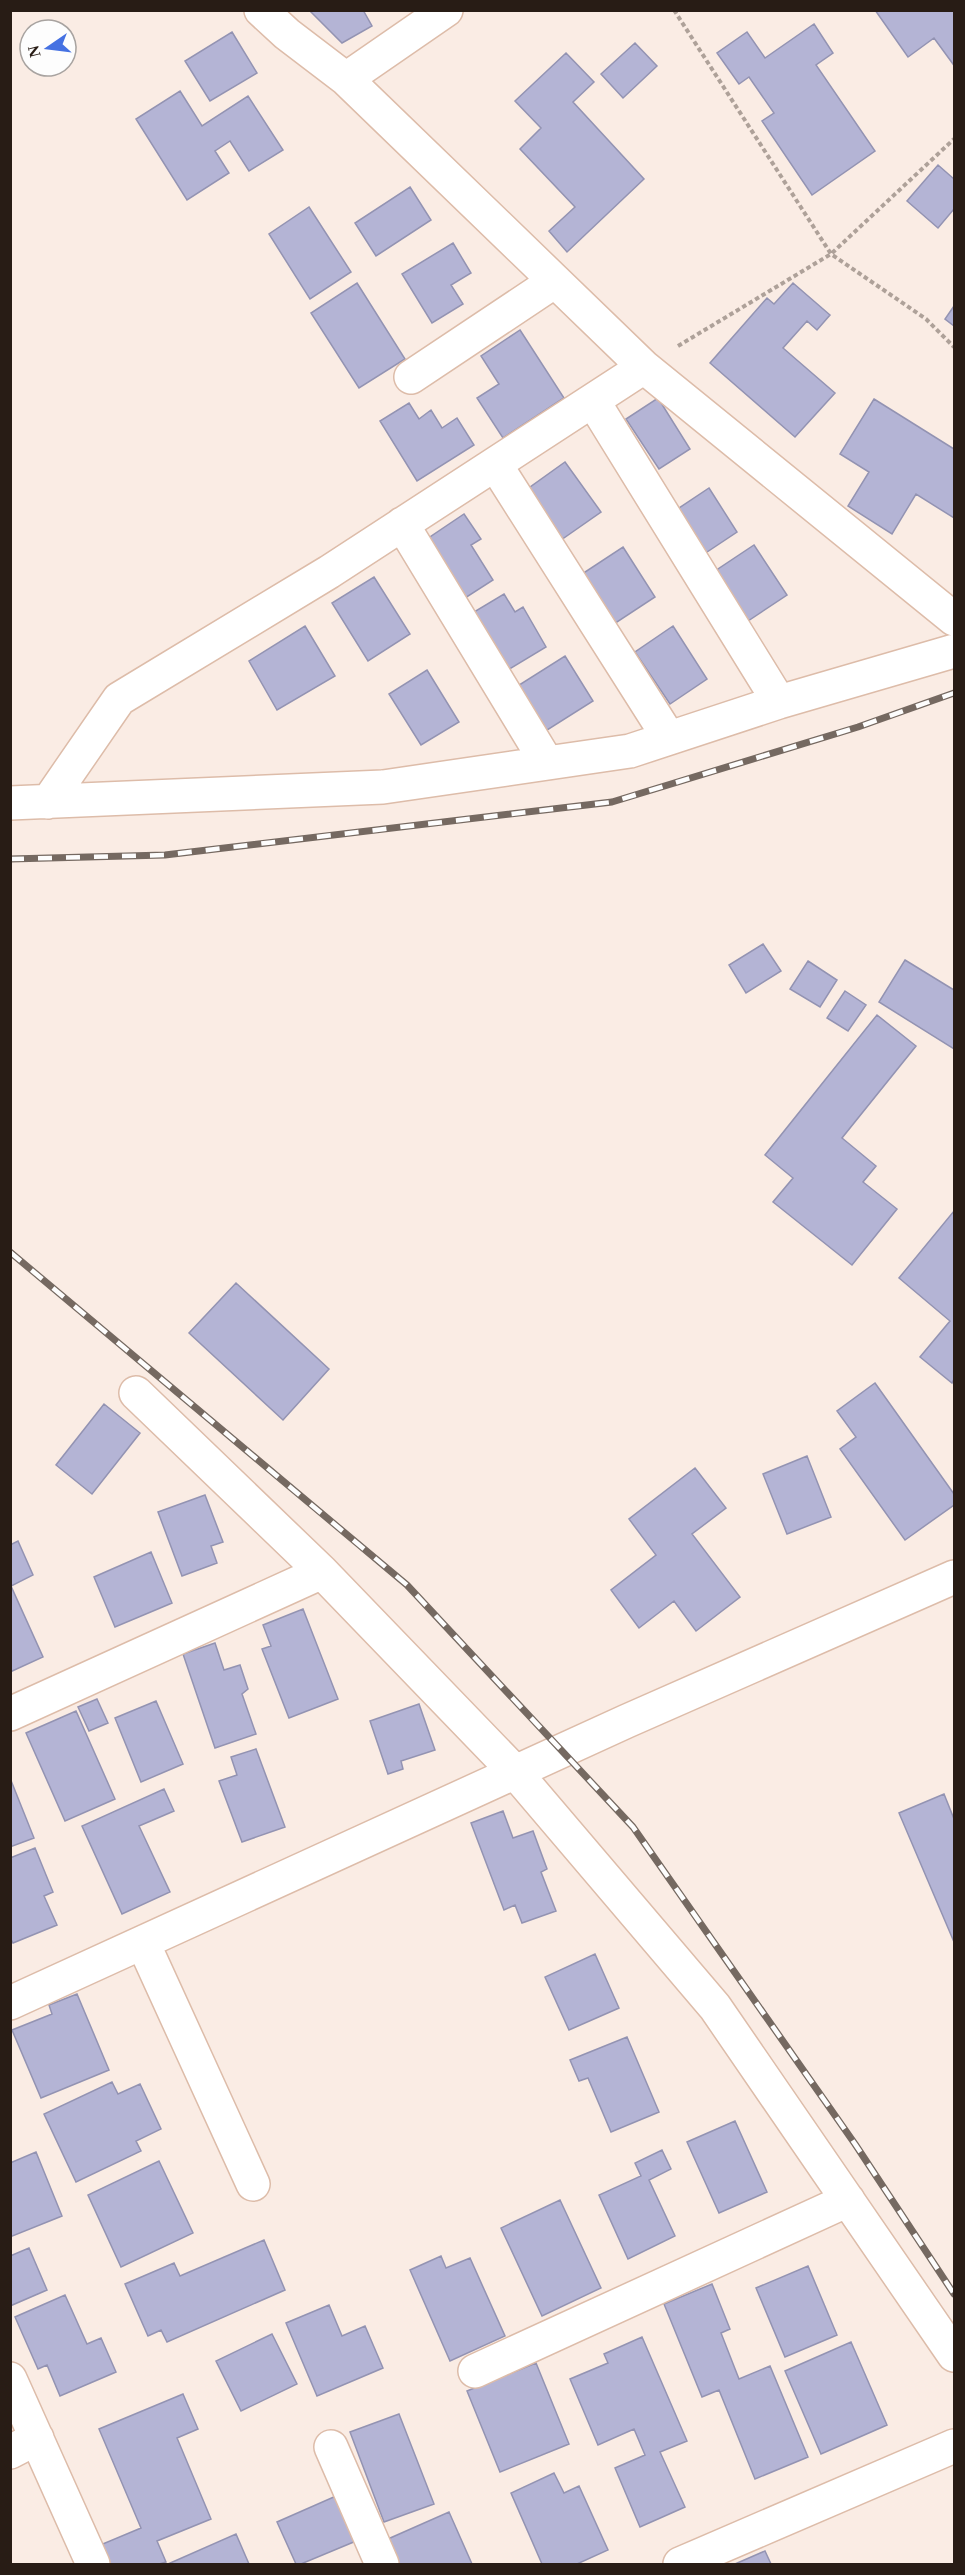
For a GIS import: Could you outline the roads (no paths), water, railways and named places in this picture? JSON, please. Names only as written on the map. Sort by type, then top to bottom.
[{"type":"street","points":[[261,10],[287,34],[346,79],[644,367],[954,619]]},
{"type":"street","points":[[346,79],[446,10]]},
{"type":"street","points":[[411,376],[555,281]]},
{"type":"street","points":[[48,802],[119,699],[329,572],[644,367]]},
{"type":"street","points":[[593,400],[779,702]]},
{"type":"street","points":[[495,464],[669,738]]},
{"type":"street","points":[[402,524],[547,763]]},
{"type":"street","points":[[10,803],[383,787],[630,751],[779,702],[954,651]]},
{"type":"street","points":[[135,1393],[322,1572],[515,1772],[715,2007],[954,2355]]},
{"type":"street","points":[[10,1714],[322,1572]]},
{"type":"street","points":[[10,2003],[515,1772],[954,1577]]},
{"type":"street","points":[[143,1943],[253,2184]]},
{"type":"street","points":[[475,2371],[848,2200]]},
{"type":"street","points":[[10,2379],[24,2445],[93,2565]]},
{"type":"street","points":[[680,2565],[954,2446]]},
{"type":"street","points":[[331,2447],[382,2565]]},
{"type":"railway","points":[[10,859],[165,855],[612,802],[858,727],[954,693]]},
{"type":"railway","points":[[10,1252],[407,1585],[633,1827],[855,2144],[954,2294]]}]
